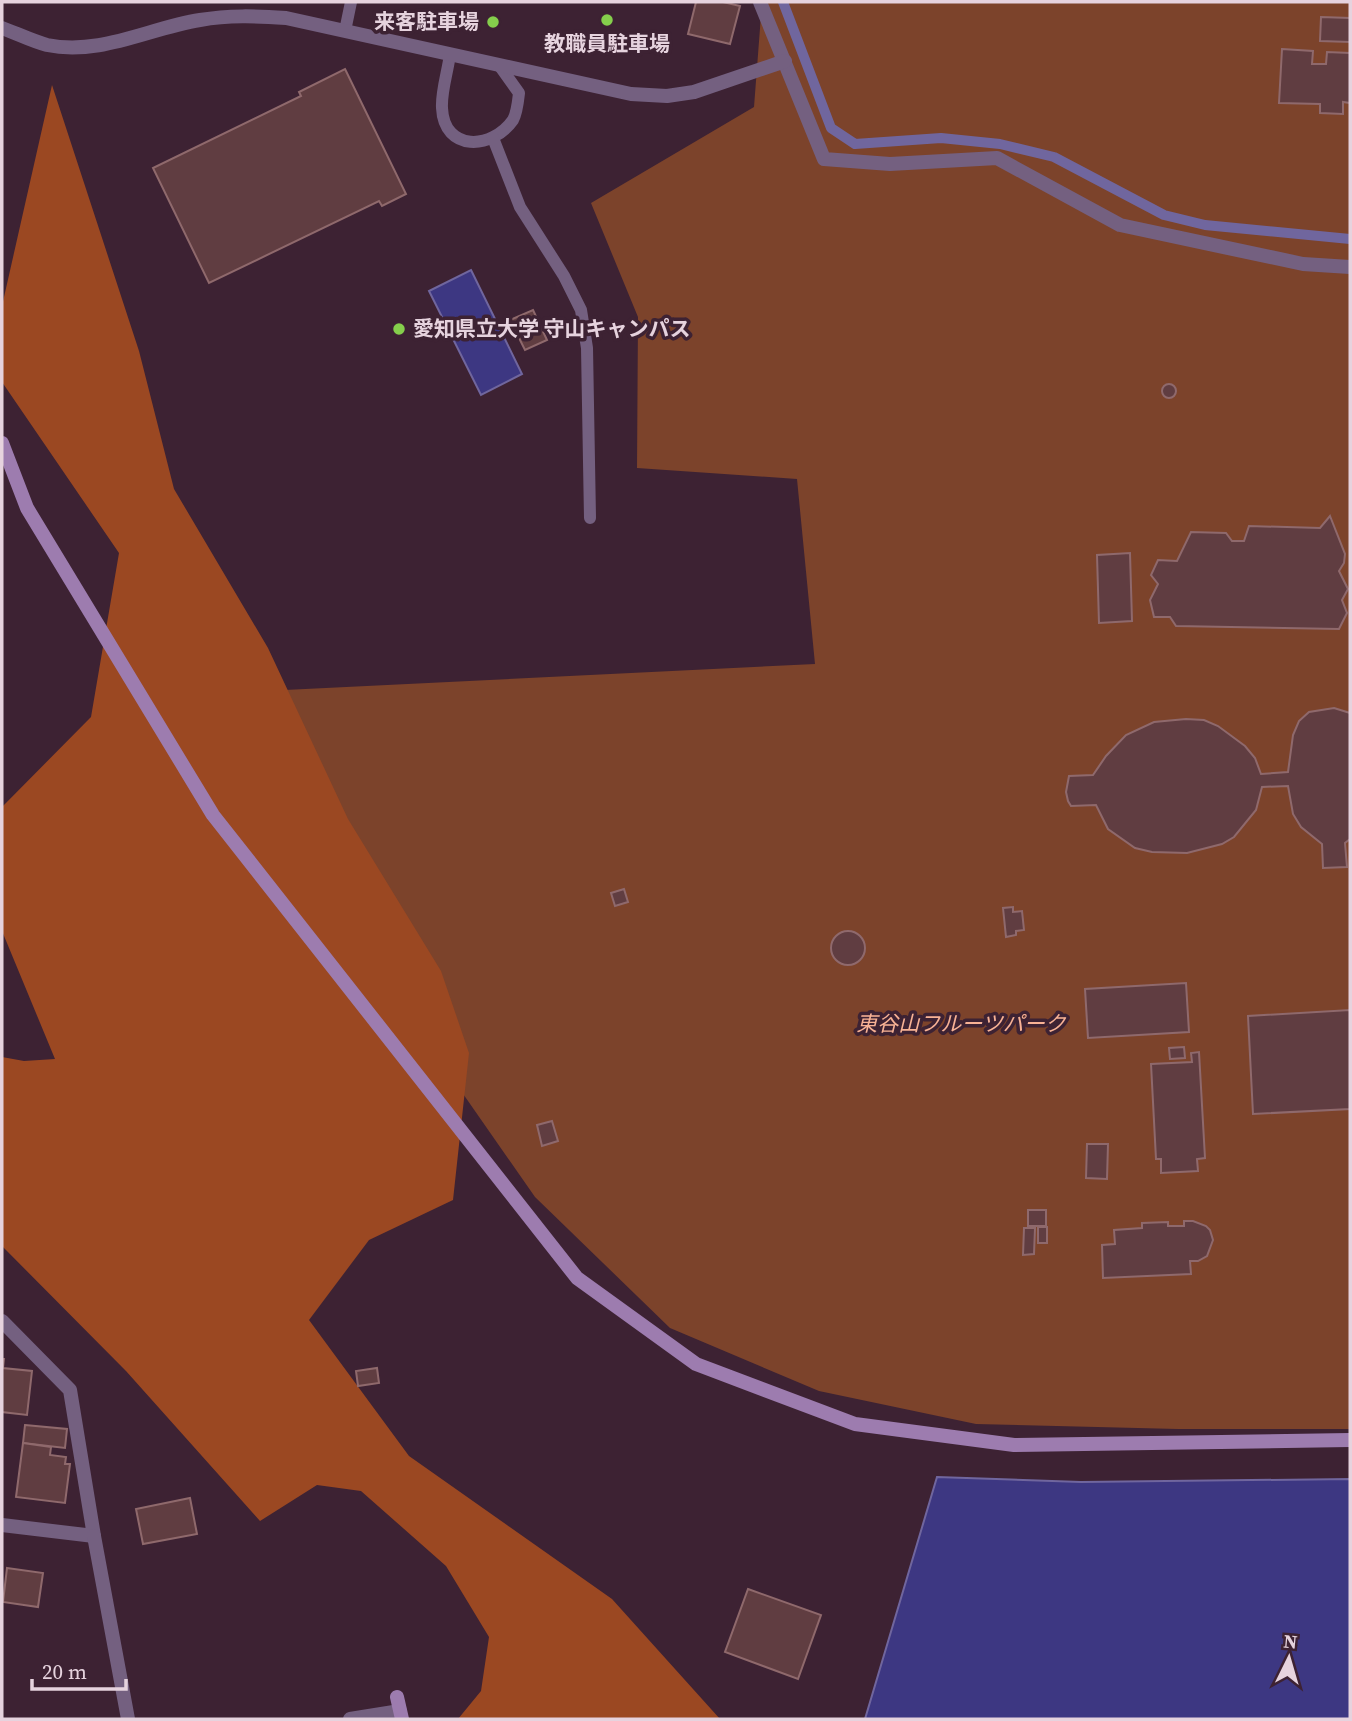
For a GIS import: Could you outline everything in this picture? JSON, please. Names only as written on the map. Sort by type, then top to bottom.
[{"type":"street","points":[[286,18],[289,2]]},
{"type":"street","points":[[761,2],[824,159],[890,164],[997,158],[1120,225],[1303,264],[1350,267]]},
{"type":"street","points":[[2,28],[47,45],[101,46],[198,20],[243,15],[286,18],[631,94],[667,96],[694,92],[785,61]]},
{"type":"street","points":[[2,443],[27,508],[213,815],[577,1278],[696,1364],[855,1424],[1014,1445],[1350,1440]]},
{"type":"street","points":[[2,1321],[70,1390],[128,1719]]},
{"type":"street","points":[[2,1525],[94,1536]]},
{"type":"street","points":[[350,1719],[400,1709]]},
{"type":"lane","points":[[345,31],[351,2]]},
{"type":"lane","points":[[450,54],[442,108],[450,132],[467,143],[483,142],[499,135],[514,118],[519,93],[499,65]]},
{"type":"lane","points":[[493,138],[520,207],[564,276],[581,310],[587,348],[590,518]]},
{"type":"green space","name":"東谷山フルーツパーク","points":[[762,2],[1350,2],[1350,1429],[1178,1429],[976,1424],[819,1391],[670,1328],[535,1197],[185,695],[815,664],[797,479],[637,468],[638,317],[591,203],[754,107]]},
{"type":"shaded area","points":[[52,85],[139,351],[174,489],[268,648],[348,819],[441,971],[469,1053],[453,1200],[369,1240],[309,1320],[409,1456],[612,1599],[720,1719],[458,1719],[481,1691],[489,1637],[446,1566],[361,1491],[317,1485],[260,1521],[126,1371],[2,1246],[2,1057],[24,1061],[55,1059],[2,931],[2,807],[91,717],[119,553],[2,382],[2,306]]},
{"type":"shaded area","points":[[471,270],[522,374],[481,395],[429,291]]},
{"type":"shaded area","points":[[937,1477],[1081,1482],[1350,1479],[1350,1719],[865,1719]]},
{"type":"building","points":[[696,2],[723,2],[740,6],[730,44],[688,34]]},
{"type":"building","points":[[1321,17],[1350,18],[1350,42],[1320,41]]},
{"type":"building","points":[[1282,49],[1313,51],[1312,64],[1326,64],[1327,52],[1350,53],[1350,103],[1343,102],[1343,114],[1320,113],[1320,104],[1279,103]]},
{"type":"building","points":[[345,69],[406,194],[382,206],[379,201],[209,283],[153,168],[301,96],[299,92]]},
{"type":"building","points":[[533,310],[547,340],[525,350],[510,320]]},
{"type":"building","points":[[1166,384],[1172,384],[1176,391],[1172,398],[1166,398],[1162,394],[1162,388]]},
{"type":"building","points":[[1330,516],[1345,554],[1339,571],[1348,589],[1342,600],[1347,613],[1339,629],[1176,626],[1170,617],[1154,617],[1150,600],[1158,584],[1151,575],[1158,560],[1177,561],[1191,532],[1226,533],[1232,541],[1244,541],[1249,526],[1320,528]]},
{"type":"building","points":[[1130,553],[1132,621],[1099,623],[1097,555]]},
{"type":"building","points":[[1334,708],[1350,713],[1350,839],[1345,843],[1347,867],[1323,868],[1322,844],[1301,827],[1293,814],[1288,786],[1262,787],[1256,810],[1234,837],[1222,844],[1187,853],[1152,852],[1135,848],[1108,829],[1096,805],[1071,806],[1068,801],[1066,792],[1069,776],[1093,775],[1126,735],[1154,722],[1204,720],[1218,726],[1245,746],[1255,758],[1261,774],[1288,772],[1293,735],[1299,721],[1309,712]]},
{"type":"building","points":[[624,889],[628,902],[615,906],[611,893]]},
{"type":"building","points":[[1013,907],[1013,912],[1022,911],[1024,930],[1006,937],[1003,908]]},
{"type":"building","points":[[848,931],[860,936],[865,948],[860,960],[848,965],[836,960],[831,948],[836,936]]},
{"type":"building","points":[[1186,983],[1189,1032],[1088,1038],[1085,989]]},
{"type":"building","points":[[1350,1010],[1350,1109],[1253,1114],[1248,1016]]},
{"type":"building","points":[[1184,1047],[1185,1058],[1170,1059],[1169,1048]]},
{"type":"building","points":[[1199,1052],[1205,1158],[1197,1159],[1198,1171],[1161,1173],[1161,1159],[1156,1159],[1151,1064],[1192,1062],[1191,1053]]},
{"type":"building","points":[[552,1121],[558,1141],[542,1146],[537,1125]]},
{"type":"building","points":[[1087,1144],[1108,1144],[1107,1179],[1086,1178]]},
{"type":"building","points":[[1028,1210],[1046,1210],[1046,1226],[1028,1226]]},
{"type":"building","points":[[1184,1221],[1206,1226],[1213,1240],[1207,1256],[1198,1261],[1190,1261],[1191,1274],[1103,1278],[1102,1245],[1115,1244],[1114,1230],[1142,1228],[1142,1223],[1168,1222],[1168,1226],[1184,1226]]},
{"type":"building","points":[[1038,1227],[1047,1227],[1047,1243],[1038,1243]]},
{"type":"building","points":[[1024,1228],[1035,1228],[1034,1254],[1023,1255]]},
{"type":"building","points":[[2,1359],[3,1368],[32,1371],[27,1415],[2,1412]]},
{"type":"building","points":[[377,1368],[379,1383],[358,1386],[356,1371]]},
{"type":"building","points":[[25,1425],[67,1429],[65,1448],[23,1443]]},
{"type":"building","points":[[23,1443],[51,1447],[50,1455],[66,1457],[65,1464],[70,1464],[65,1503],[16,1497]]},
{"type":"building","points":[[190,1498],[197,1534],[143,1544],[136,1509]]},
{"type":"building","points":[[7,1568],[43,1573],[38,1607],[3,1602]]},
{"type":"building","points":[[748,1589],[821,1615],[798,1679],[725,1652]]},
{"type":"waterway","points":[[783,2],[831,128],[855,144],[941,138],[1000,144],[1054,157],[1164,215],[1205,225],[1350,239]]},
{"type":"place","name":"教職員駐車場","points":[[607,20]]},
{"type":"place","name":"来客駐車場","points":[[493,22]]},
{"type":"place","name":"愛知県立大学 守山キャンパス","points":[[399,329]]}]
